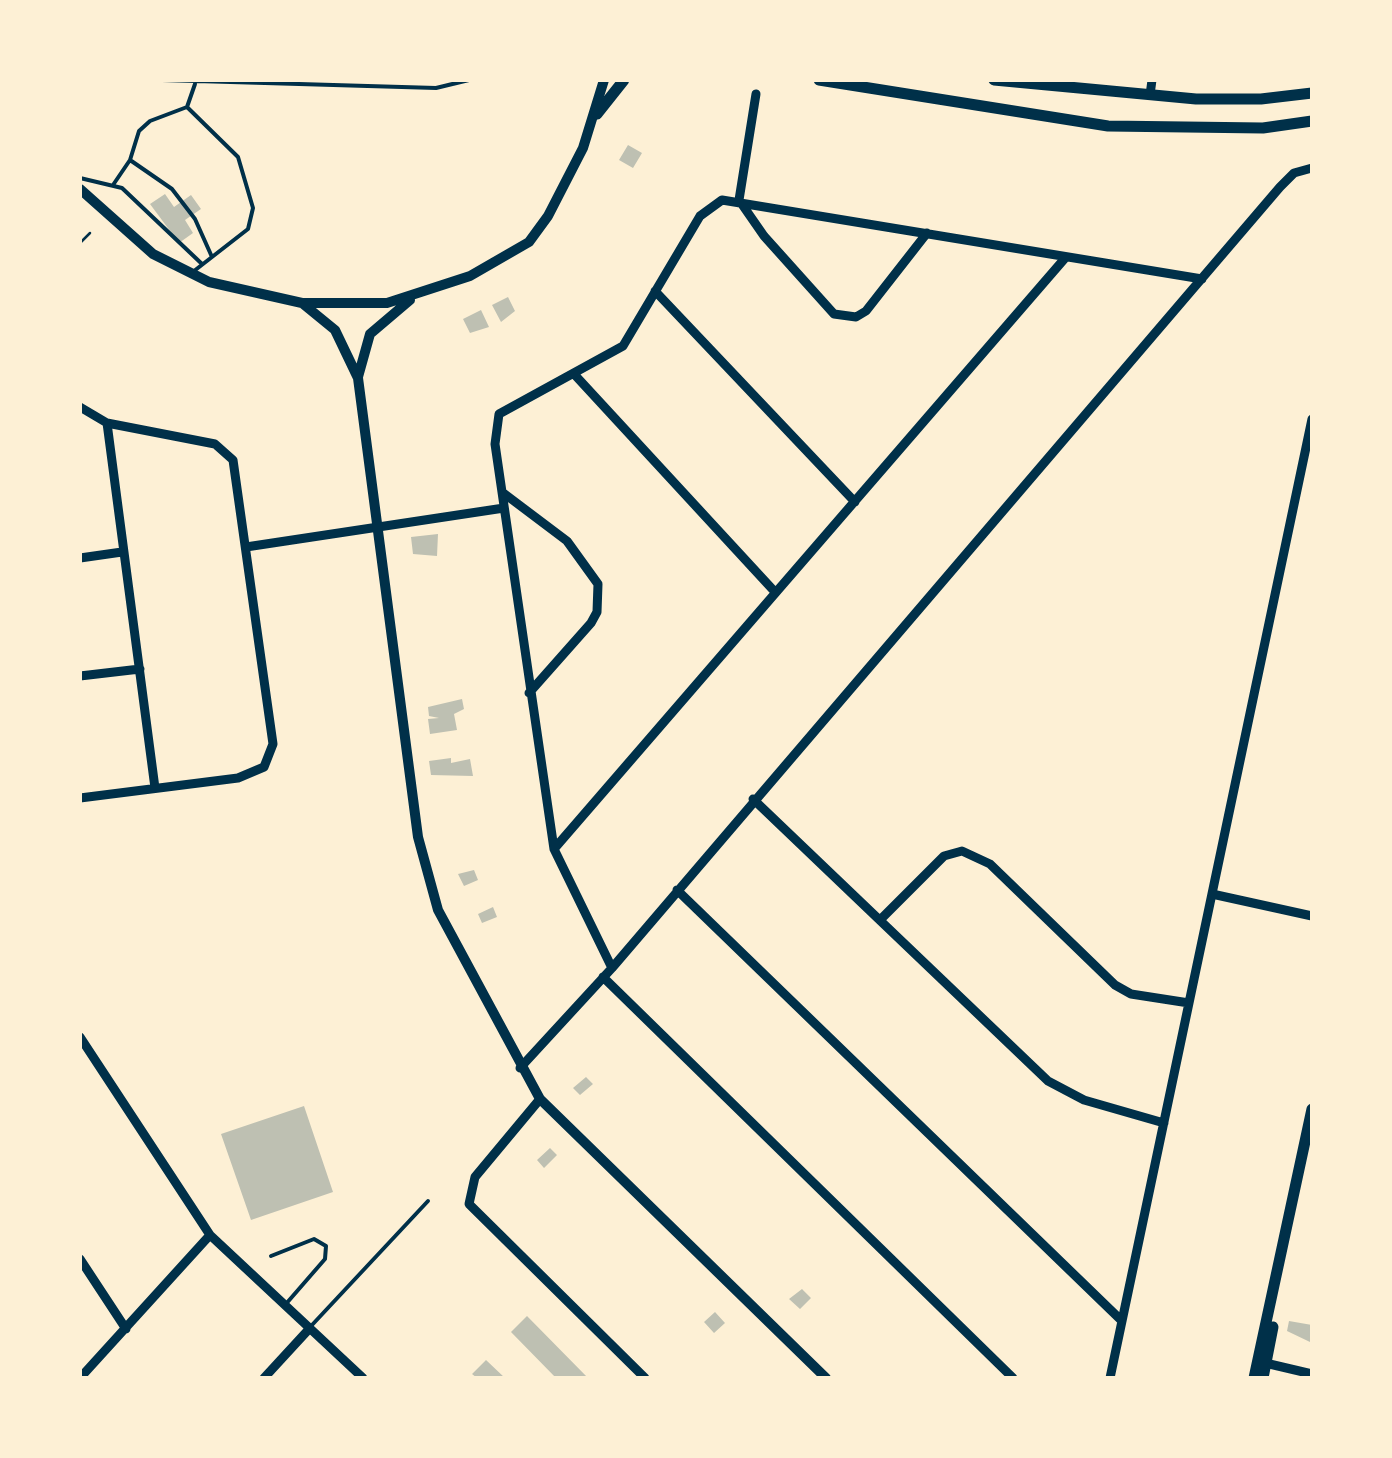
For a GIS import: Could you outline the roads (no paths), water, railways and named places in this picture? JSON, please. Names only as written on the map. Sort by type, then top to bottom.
[{"type":"main road","points":[[597,114],[624,80]]},
{"type":"main road","points":[[818,80],[1108,126],[1262,128],[1312,120]]},
{"type":"main road","points":[[994,80],[1150,95],[1261,100],[1312,92]]},
{"type":"main road","points":[[1263,1378],[1262,1362],[1312,1109]]},
{"type":"main road","points":[[1254,1378],[1262,1362],[1312,1142]]},
{"type":"street","points":[[80,189],[126,233],[191,274],[232,290],[302,304],[351,306],[413,298],[490,268],[529,242],[565,185],[597,114],[604,80]]},
{"type":"street","points":[[1150,95],[1152,80]]},
{"type":"street","points":[[756,94],[739,200],[826,306],[846,317],[866,311],[927,233]]},
{"type":"street","points":[[520,1068],[612,968],[1280,188],[1294,173],[1312,168]]},
{"type":"street","points":[[612,968],[554,849],[495,444],[499,414],[531,393],[623,346],[700,216],[715,202],[739,200],[1202,279]]},
{"type":"street","points":[[554,849],[1066,257]]},
{"type":"street","points":[[655,291],[855,502]]},
{"type":"street","points":[[358,378],[370,334],[413,298]]},
{"type":"street","points":[[302,304],[336,330],[358,378],[422,862],[438,910],[540,1099],[826,1378]]},
{"type":"street","points":[[574,374],[774,592]]},
{"type":"street","points":[[80,407],[107,423],[197,438],[227,451],[232,460],[246,546],[272,728],[270,755],[264,767],[238,778],[80,798]]},
{"type":"street","points":[[1110,1378],[1312,420]]},
{"type":"street","points":[[107,423],[155,788]]},
{"type":"street","points":[[502,492],[566,541],[598,584],[591,623],[529,693]]},
{"type":"street","points":[[246,546],[504,508]]},
{"type":"street","points":[[80,558],[122,552]]},
{"type":"street","points":[[80,676],[140,669]]},
{"type":"street","points":[[753,799],[1048,1081],[1084,1100],[1164,1123]]},
{"type":"street","points":[[880,920],[944,856],[962,851],[990,864],[1115,986],[1132,994],[1190,1004]]},
{"type":"street","points":[[677,890],[1122,1321]]},
{"type":"street","points":[[1212,894],[1312,916]]},
{"type":"street","points":[[603,978],[1013,1378]]},
{"type":"street","points":[[80,1037],[210,1236],[363,1378]]},
{"type":"street","points":[[540,1099],[475,1177],[469,1187],[469,1204],[644,1378]]},
{"type":"street","points":[[80,1378],[210,1236]]},
{"type":"street","points":[[80,1259],[126,1329]]},
{"type":"street","points":[[264,1378],[310,1328]]},
{"type":"street","points":[[1262,1362],[1312,1374]]},
{"type":"lane","points":[[162,80],[195,84],[436,88],[469,80]]},
{"type":"lane","points":[[113,185],[130,160],[144,125],[187,107],[195,84]]},
{"type":"lane","points":[[187,107],[229,144],[244,168],[252,196],[248,228],[191,274]]},
{"type":"lane","points":[[130,160],[172,189],[194,219],[212,256]]},
{"type":"lane","points":[[80,178],[113,185],[142,203],[174,241],[202,264]]},
{"type":"lane","points":[[310,1328],[428,1201]]},
{"type":"lane","points":[[270,1256],[314,1239],[326,1246],[325,1260],[285,1305]]}]
